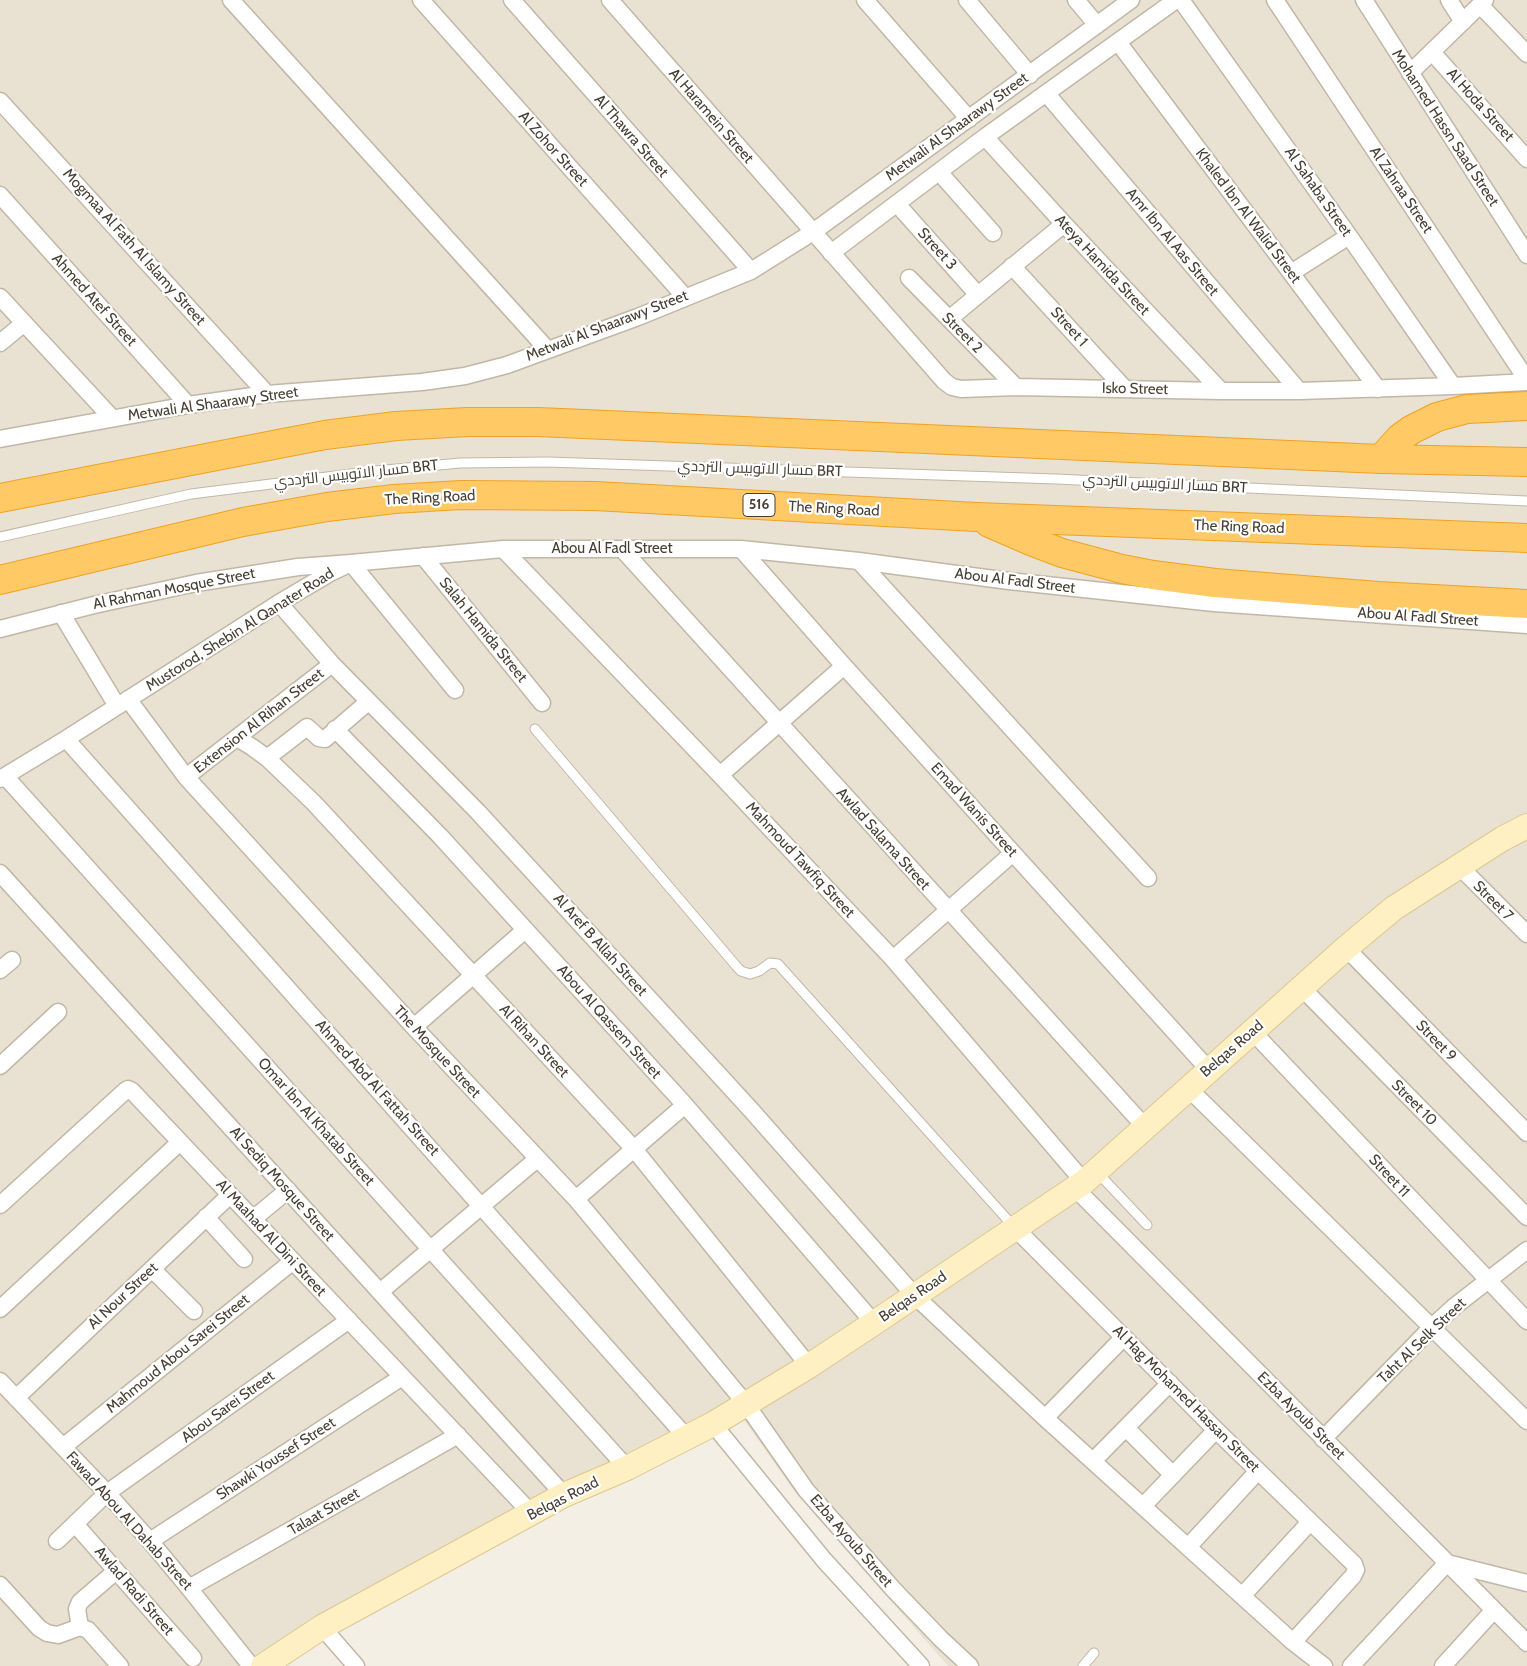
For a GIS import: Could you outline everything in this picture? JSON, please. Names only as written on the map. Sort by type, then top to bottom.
[{"type":"highway","points":[[1381,459],[1406,434],[1437,417],[1467,409],[1527,406]]},
{"type":"highway","points":[[0,498],[325,435],[396,426],[467,422],[538,422],[1381,459],[1527,462]]},
{"type":"highway","name":"The Ring Road","points":[[0,580],[243,522],[326,507],[394,499],[461,495],[595,496],[976,517],[1527,538]]},
{"type":"highway","points":[[976,517],[1011,534],[1062,553],[1092,562],[1153,575],[1207,582],[1378,596],[1527,604]]},
{"type":"main road","name":"Belqas Road","points":[[263,1666],[322,1627],[564,1495],[627,1468],[713,1424],[809,1366],[1016,1229],[1085,1181],[1252,1031],[1394,908],[1502,839],[1526,818]]},
{"type":"street","points":[[231,0],[547,349]]},
{"type":"street","name":"Al Zohor Street","points":[[421,0],[684,297]]},
{"type":"street","name":"Al Thawra Street","points":[[512,0],[751,271]]},
{"type":"street","name":"Al Haramein Street","points":[[610,0],[813,232]]},
{"type":"street","points":[[865,0],[969,119]]},
{"type":"street","points":[[967,0],[1030,75]]},
{"type":"street","points":[[1076,0],[1097,25]]},
{"type":"street","name":"Metwali Al Shaarawy Street","points":[[0,439],[188,405],[267,394],[422,382],[457,377],[507,365],[638,317],[751,271],[813,232],[1131,0]]},
{"type":"street","name":"Metwali Al Shaarawy Street","points":[[831,253],[985,137],[1176,0]]},
{"type":"street","name":"Al Sahaba Street","points":[[1181,0],[1453,386]]},
{"type":"street","name":"Al Zahraa Street","points":[[1275,0],[1527,381]]},
{"type":"street","name":"Mohamed Hassn Saad Street","points":[[1364,0],[1527,255]]},
{"type":"street","points":[[1450,0],[1463,22]]},
{"type":"street","points":[[1410,73],[1482,2],[1527,54]]},
{"type":"street","name":"Khaled Ibn Al Walid Street","points":[[1118,42],[1378,389]]},
{"type":"street","name":"Al Hoda Street","points":[[1432,52],[1527,159]]},
{"type":"street","name":"Amr Ibn Al Aas Street","points":[[1046,93],[1299,391]]},
{"type":"street","name":"Mogmaa Al Fath Al Islamy Street","points":[[0,101],[267,394]]},
{"type":"street","name":"Ateya Hamida Street","points":[[985,137],[1221,391]]},
{"type":"street","points":[[939,172],[993,233]]},
{"type":"street","name":"Ahmed Atef Street","points":[[0,195],[188,405]]},
{"type":"street","name":"Street 3","points":[[897,204],[978,295]]},
{"type":"street","points":[[949,320],[1064,224]]},
{"type":"street","name":"Isko Street","points":[[813,232],[944,381],[952,387],[961,389],[1016,387],[1299,391],[1453,386],[1527,381]]},
{"type":"street","points":[[1291,273],[1349,236]]},
{"type":"street","name":"Street 1","points":[[1012,266],[1125,389]]},
{"type":"street","name":"Street 2","points":[[909,278],[1016,387]]},
{"type":"street","points":[[0,297],[112,418]]},
{"type":"street","points":[[0,343],[23,324]]},
{"type":"street","name":"Abou Al Fadl Street","points":[[503,549],[741,549],[1214,603],[1527,624]]},
{"type":"street","name":"Mustorod, Shebin Al Qanater Road","points":[[2,778],[123,703],[279,602],[351,563],[503,549]]},
{"type":"street","name":"Mahmoud Tawfiq Street","points":[[503,549],[893,959],[1085,1181]]},
{"type":"street","name":"Awlad Salama Street","points":[[622,549],[1146,1128]]},
{"type":"street","name":"Emad Wanis Street","points":[[741,549],[844,666],[1209,1070]]},
{"type":"street","name":"Salah Hamida Street","points":[[423,556],[542,703]]},
{"type":"street","points":[[859,561],[1148,878]]},
{"type":"street","points":[[351,563],[455,690]]},
{"type":"street","name":"Al Rahman Mosque Street","points":[[0,629],[61,613],[242,574],[351,563]]},
{"type":"street","name":"Al Aref B Allah Street","points":[[279,602],[332,664],[368,702],[478,812],[745,1104],[914,1295],[1045,1418],[1293,1642],[1324,1666]]},
{"type":"street","name":"The Mosque Street","points":[[61,613],[123,703],[186,777],[414,1028],[576,1199],[746,1404]]},
{"type":"street","name":"Extension Al Rihan Street","points":[[186,777],[332,664]]},
{"type":"street","points":[[720,775],[844,666]]},
{"type":"street","points":[[267,758],[307,727],[322,739],[325,739],[368,702]]},
{"type":"street","name":"Abou Al Qassem Street","points":[[336,729],[440,836],[684,1105],[874,1323]]},
{"type":"street","name":"Al Rihan Street","points":[[236,738],[252,746],[267,758],[314,803],[634,1149],[809,1366]]},
{"type":"street","name":"Ahmed Abd Al Fattah Street","points":[[66,739],[687,1438]]},
{"type":"street","name":"Omar Ibn Al Khatab Street","points":[[2,778],[627,1468]]},
{"type":"street","points":[[893,959],[1013,854]]},
{"type":"street","name":"Street 7","points":[[1460,867],[1527,934]]},
{"type":"street","name":"Al Sediq Mosque Street","points":[[0,873],[564,1495]]},
{"type":"street","points":[[414,1028],[525,930]]},
{"type":"street","name":"Street 9","points":[[1346,948],[1527,1134]]},
{"type":"street","name":"Street 10","points":[[1302,988],[1527,1217]]},
{"type":"street","points":[[0,1066],[58,1012]]},
{"type":"street","name":"Street 11","points":[[1252,1031],[1527,1321]]},
{"type":"street","points":[[1188,1088],[1527,1421]]},
{"type":"street","name":"Al Maahad Al Dini Street","points":[[0,1205],[128,1089],[132,1091],[532,1514]]},
{"type":"street","points":[[576,1199],[684,1105]]},
{"type":"street","points":[[0,1309],[180,1142]]},
{"type":"street","points":[[380,1292],[538,1159]]},
{"type":"street","name":"Ezba Ayoub Street","points":[[1085,1181],[1323,1439],[1527,1643]]},
{"type":"street","points":[[253,1219],[288,1190]]},
{"type":"street","name":"Al Nour Street","points":[[16,1398],[230,1195]]},
{"type":"street","points":[[206,1218],[244,1259]]},
{"type":"street","name":"Al Hag Mohamed Hassan Street","points":[[1016,1229],[1216,1430],[1354,1564],[1356,1570],[1353,1576],[1293,1642]]},
{"type":"street","name":"Taht Al Selk Street","points":[[1323,1439],[1432,1327],[1455,1306],[1527,1250]]},
{"type":"street","name":"Mahmoud Abou Sarei Street","points":[[63,1447],[293,1261]]},
{"type":"street","points":[[152,1269],[194,1310]]},
{"type":"street","name":"Abou Sarei Street","points":[[58,1541],[107,1493],[349,1320]]},
{"type":"street","points":[[1045,1418],[1124,1337]]},
{"type":"street","name":"Shawki Youssef Street","points":[[150,1542],[402,1376]]},
{"type":"street","name":"Fawad Abou Al Dahab Street","points":[[0,1381],[107,1493],[189,1588],[251,1666]]},
{"type":"street","points":[[1093,1461],[1170,1383]]},
{"type":"street","name":"Ezba Ayoub Street","points":[[746,1404],[806,1490],[894,1590],[970,1666]]},
{"type":"street","points":[[713,1424],[824,1560],[921,1666]]},
{"type":"street","points":[[1126,1428],[1174,1474]]},
{"type":"street","points":[[1143,1506],[1216,1430]]},
{"type":"street","name":"Talaat Street","points":[[189,1588],[458,1435]]},
{"type":"street","points":[[1188,1547],[1258,1471]]},
{"type":"street","points":[[1242,1596],[1310,1522]]},
{"type":"street","name":"Awlad Radi Street","points":[[75,1524],[193,1658]]},
{"type":"street","points":[[1351,1666],[1447,1563],[1527,1583]]},
{"type":"street","points":[[80,1628],[77,1609],[80,1602],[116,1571]]},
{"type":"street","points":[[0,1585],[39,1628],[47,1634],[58,1635],[80,1628],[88,1630],[120,1666]]},
{"type":"street","points":[[1442,1666],[1494,1610]]},
{"type":"street","points":[[322,1627],[356,1666]]},
{"type":"lane","name":"مسار الاتوبيس الترددي BRT","points":[[0,537],[191,494],[366,472],[460,463],[548,462],[1046,479],[1527,501]]},
{"type":"lane","points":[[535,729],[738,968],[750,974],[759,971],[770,963],[778,964],[1016,1229]]},
{"type":"lane","points":[[1085,1181],[1147,1225]]},
{"type":"lane","points":[[1083,1666],[1094,1653]]},
{"type":"shaded area","points":[[0,0],[1527,0],[1527,1666],[948,1666],[795,1492],[739,1413],[273,1666],[0,1666]]}]
